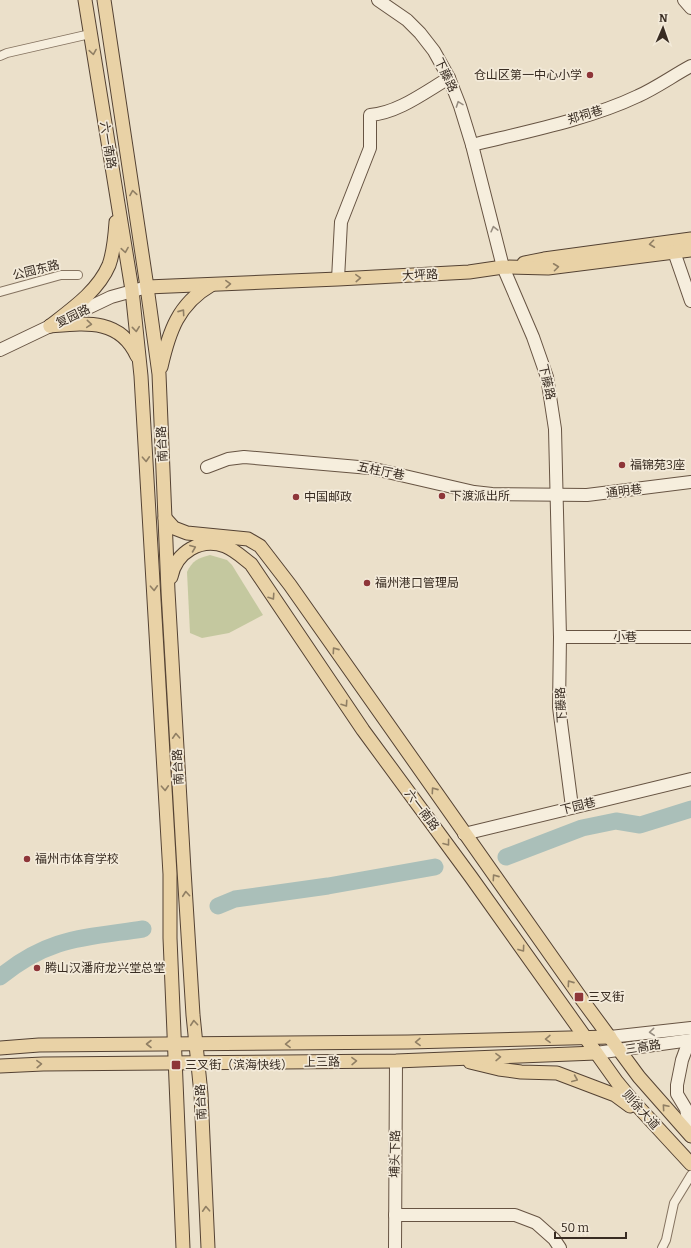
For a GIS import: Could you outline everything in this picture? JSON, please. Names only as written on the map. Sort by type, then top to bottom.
[{"type":"main road","name":"六一南路","points":[[86,0],[90,34],[132,290]]},
{"type":"main road","name":"六一南路","points":[[104,0],[147,286]]},
{"type":"main road","points":[[50,326],[86,297],[105,273],[113,250],[118,207]]},
{"type":"main road","points":[[672,247],[691,240]]},
{"type":"main road","name":"大坪路","points":[[147,286],[211,285],[469,272],[503,267],[544,258],[672,247]]},
{"type":"main road","points":[[672,247],[691,250]]},
{"type":"main road","points":[[159,374],[167,341],[175,323],[184,308],[195,296],[211,285]]},
{"type":"main road","name":"南台路","points":[[147,286],[159,374],[168,591],[183,862],[198,1063],[208,1248]]},
{"type":"main road","name":"南台路","points":[[132,290],[140,361],[170,874],[175,1063],[183,1248]]},
{"type":"main road","points":[[50,326],[85,323],[112,329],[133,346],[140,361]]},
{"type":"main road","name":"六一南路","points":[[165,518],[174,528],[187,533],[248,539],[260,546],[290,585],[464,834],[610,1036]]},
{"type":"main road","name":"六一南路","points":[[168,591],[174,566],[183,553],[190,549],[216,544],[233,550],[251,564],[362,730],[471,877],[587,1038],[596,1053]]},
{"type":"main road","name":"上三路","points":[[0,1048],[39,1045],[587,1038],[610,1036]]},
{"type":"main road","name":"则徐大道","points":[[610,1036],[639,1077],[691,1136]]},
{"type":"main road","name":"上三路","points":[[0,1066],[43,1064],[396,1061],[596,1053]]},
{"type":"main road","name":"则徐大道","points":[[596,1053],[630,1099],[691,1164]]},
{"type":"main road","points":[[455,1058],[498,1069],[521,1072],[557,1073],[568,1076],[621,1098],[670,1142]]},
{"type":"street","name":"下藤路","points":[[378,0],[407,20],[420,33],[434,51],[449,78],[460,106],[472,145],[503,267],[533,336],[547,377],[555,429],[560,637],[559,707],[572,807]]},
{"type":"street","points":[[684,0],[691,8]]},
{"type":"street","points":[[0,56],[7,53],[90,34]]},
{"type":"street","name":"郑祠巷","points":[[472,145],[545,127],[611,107],[640,96],[691,66]]},
{"type":"street","points":[[338,279],[341,222],[370,148],[370,115],[382,114],[393,110],[449,78]]},
{"type":"street","points":[[672,247],[691,301]]},
{"type":"street","name":"公园东路","points":[[0,292],[61,275],[78,275]]},
{"type":"street","name":"复园路","points":[[0,350],[111,297],[147,286]]},
{"type":"street","name":"五柱厅巷","points":[[206,467],[228,459],[244,457],[346,465],[380,470],[474,492],[556,495]]},
{"type":"street","name":"通明巷","points":[[556,495],[600,494],[691,482]]},
{"type":"street","name":"小巷","points":[[560,637],[691,637]]},
{"type":"street","name":"下园巷","points":[[464,834],[691,779]]},
{"type":"street","name":"三高路","points":[[610,1036],[690,1036]]},
{"type":"street","points":[[690,1036],[682,1060],[677,1085],[677,1094],[686,1109],[691,1136]]},
{"type":"street","name":"三高路","points":[[596,1053],[620,1050],[690,1036]]},
{"type":"street","name":"埔头下路","points":[[395,1248],[396,1061]]},
{"type":"street","points":[[662,1248],[666,1240],[674,1203],[691,1174]]},
{"type":"street","points":[[395,1215],[515,1215],[536,1223],[549,1234],[560,1248]]},
{"type":"green space","points":[[210,555],[227,560],[232,565],[263,615],[229,633],[202,638],[190,633],[187,572],[196,560]]},
{"type":"waterway","points":[[506,857],[582,828],[616,821],[640,825],[691,809]]},
{"type":"waterway","points":[[218,906],[235,899],[328,886],[435,867]]},
{"type":"waterway","points":[[0,977],[35,954],[67,941],[143,929]]},
{"type":"place","name":"仓山区第一中心小学","points":[[590,75]]},
{"type":"place","name":"福锦苑3座","points":[[622,465]]},
{"type":"place","name":"下渡派出所","points":[[442,496]]},
{"type":"place","name":"中国邮政","points":[[296,497]]},
{"type":"place","name":"福州港口管理局","points":[[367,583]]},
{"type":"place","name":"福州市体育学校","points":[[27,859]]},
{"type":"place","name":"腾山汉潘府龙兴堂总堂","points":[[37,968]]},
{"type":"place","name":"三叉街","points":[[579,997]]},
{"type":"place","name":"三叉街（滨海快线）","points":[[176,1065]]}]
